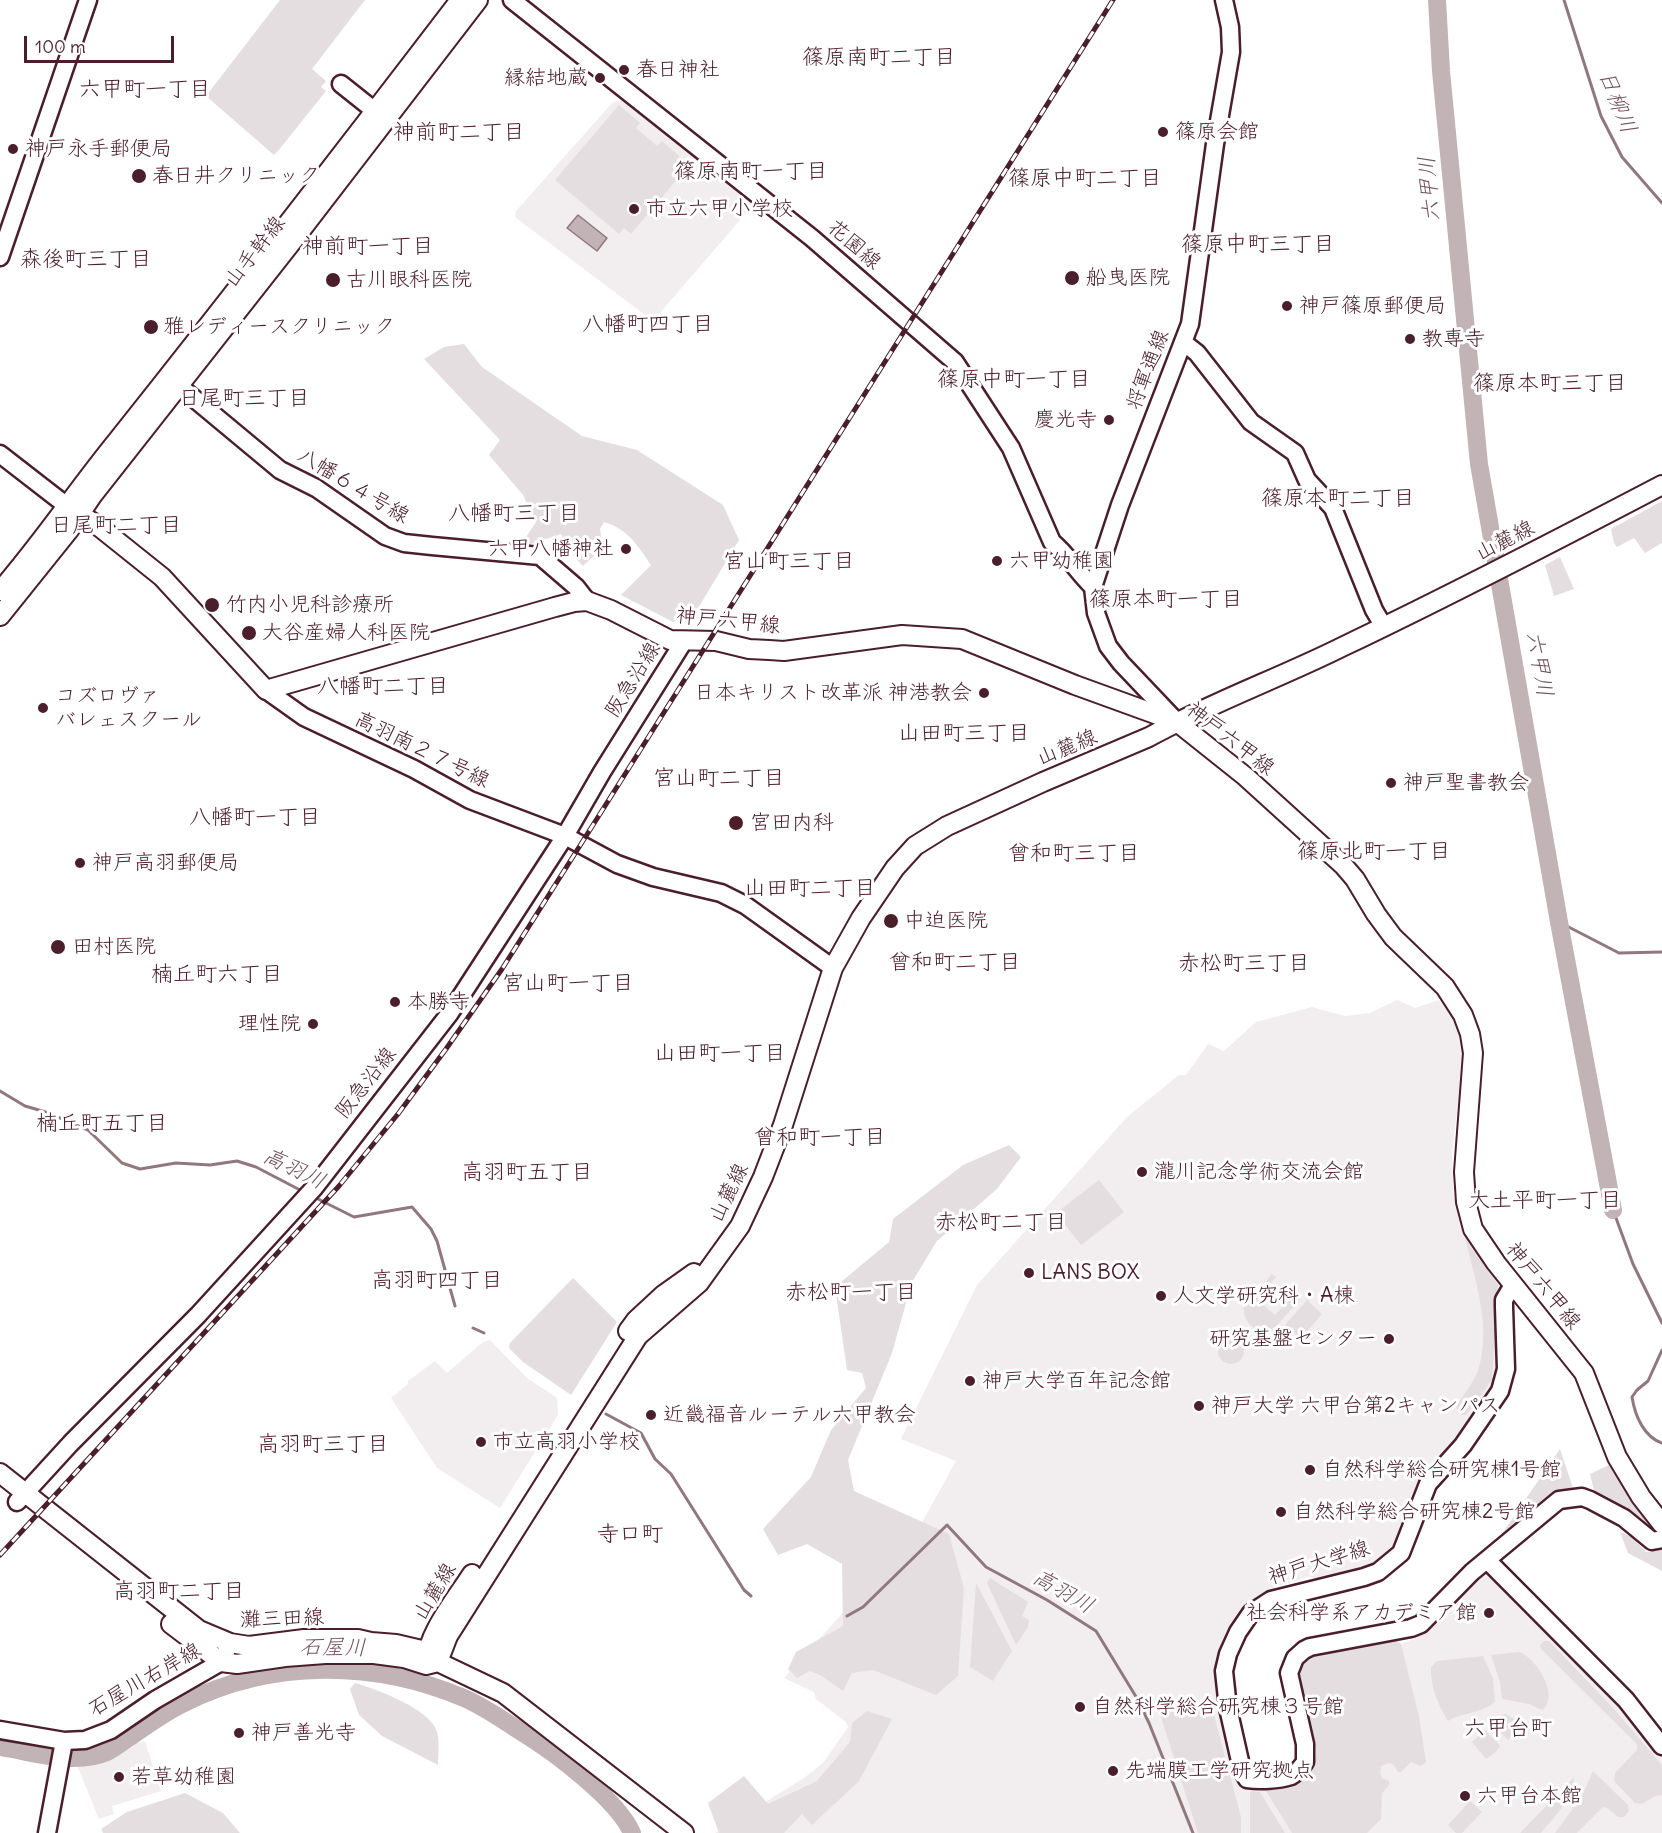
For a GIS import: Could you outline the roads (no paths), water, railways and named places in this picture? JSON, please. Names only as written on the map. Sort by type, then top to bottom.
[{"type":"main road","name":"山手幹線","points":[[0,591],[179,386],[381,116],[460,0]]},
{"type":"main road","name":"山手幹線","points":[[0,616],[69,530],[73,510],[381,116],[478,0]]},
{"type":"main road","name":"山麓線","points":[[430,1659],[440,1623],[636,1320],[663,1295],[690,1275],[709,1268],[735,1235],[763,1177],[783,1125],[833,968],[870,903],[895,868],[915,846],[956,822],[1142,741],[1177,722],[1384,627],[1662,485]]},
{"type":"main road","points":[[73,510],[97,525],[162,577],[266,690],[555,607],[587,601]]},
{"type":"main road","name":"神戸六甲線","points":[[587,601],[611,610],[670,640],[716,641],[749,648],[784,651],[902,635],[962,639],[1075,685],[1177,722],[1246,777],[1337,859],[1355,879],[1393,937],[1445,987],[1456,1002],[1467,1025],[1473,1053],[1464,1172],[1469,1219],[1482,1244],[1584,1372],[1617,1457],[1641,1497],[1662,1524]]},
{"type":"main road","name":"灘三田線","points":[[0,1473],[21,1498],[207,1653],[221,1662],[237,1664],[325,1654],[374,1654],[430,1659]]},
{"type":"main road","name":"灘三田線","points":[[0,1489],[21,1498],[199,1630],[230,1643],[249,1646],[304,1639],[358,1639],[430,1659],[503,1693],[684,1833]]},
{"type":"street","points":[[0,257],[3,235],[88,0]]},
{"type":"street","name":"花園線","points":[[512,0],[812,238],[955,362],[1011,448],[1052,542],[1064,552],[1093,587]]},
{"type":"street","name":"将軍通線","points":[[1177,722],[1121,663],[1108,646],[1096,614],[1093,587],[1120,505],[1190,324],[1215,144],[1231,52],[1230,27],[1224,0]]},
{"type":"street","points":[[341,84],[381,116]]},
{"type":"street","points":[[1183,342],[1197,353],[1251,422],[1295,453],[1307,480],[1333,508],[1374,610],[1384,627]]},
{"type":"street","name":"八幡６４号線","points":[[179,386],[280,470],[316,488],[385,537],[404,543],[540,555],[576,587],[587,601]]},
{"type":"street","points":[[0,454],[73,510]]},
{"type":"street","name":"阪急沿線","points":[[21,1498],[71,1443],[198,1316],[309,1193],[450,1013],[565,836],[684,640]]},
{"type":"street","name":"高羽南２７号線","points":[[266,690],[304,717],[414,769],[470,800],[565,836],[617,864],[653,877],[721,893],[745,905],[833,968]]},
{"type":"street","name":"神戸大学線","points":[[1487,1560],[1425,1621],[1411,1628],[1310,1647],[1298,1654],[1289,1673],[1305,1744],[1305,1762],[1291,1776],[1258,1781],[1247,1779],[1242,1770],[1225,1687],[1224,1671],[1228,1654],[1238,1632],[1251,1613],[1271,1600],[1364,1577],[1377,1572],[1401,1553],[1428,1484],[1463,1445],[1503,1383],[1506,1369],[1504,1300],[1513,1285]]},
{"type":"street","points":[[1662,1539],[1652,1541],[1624,1518],[1590,1500],[1582,1497],[1566,1498],[1554,1503],[1487,1560],[1626,1700],[1662,1746]]},
{"type":"street","name":"石屋川右岸線","points":[[0,1730],[64,1741],[85,1740],[111,1730],[155,1700],[221,1662],[230,1643]]},
{"type":"street","points":[[47,1833],[64,1741]]},
{"type":"waterway","name":"六甲川","points":[[1437,0],[1441,71],[1479,464],[1559,922],[1613,1210]]},
{"type":"waterway","name":"日柳川","points":[[1564,0],[1601,116],[1622,157],[1662,203]]},
{"type":"waterway","points":[[1559,922],[1619,953],[1662,952]]},
{"type":"waterway","name":"高羽川","points":[[0,1091],[25,1106],[49,1113],[88,1130],[122,1163],[140,1169],[176,1163],[210,1165],[237,1161],[256,1167],[302,1191]]},
{"type":"waterway","name":"高羽川","points":[[314,1197],[354,1217],[412,1207],[431,1229],[437,1241],[455,1306]]},
{"type":"waterway","name":"六甲川","points":[[1613,1210],[1633,1264],[1662,1323]]},
{"type":"waterway","name":"高羽川","points":[[473,1328],[484,1333]]},
{"type":"waterway","name":"六甲川","points":[[1662,1350],[1648,1381],[1632,1397],[1641,1425],[1650,1436],[1662,1443]]},
{"type":"waterway","name":"高羽川","points":[[606,1414],[641,1433],[655,1459],[671,1474],[744,1590],[751,1596]]},
{"type":"waterway","name":"高羽川","points":[[847,1616],[863,1607],[947,1525],[986,1567],[1047,1600],[1096,1631],[1138,1700],[1193,1833]]},
{"type":"waterway","name":"石屋川","points":[[0,1747],[54,1757],[95,1756],[107,1752],[177,1707],[218,1689],[252,1678],[288,1672],[359,1671],[430,1686],[464,1698],[487,1710],[536,1741],[584,1778],[613,1806],[632,1833]]},
{"type":"railway","points":[[0,1555],[339,1186],[398,1114],[446,1049],[502,969],[1113,0]]},
{"type":"place","name":"春日神社","points":[[624,70]]},
{"type":"place","name":"縁結地蔵","points":[[600,78]]},
{"type":"place","name":"篠原会館","points":[[1163,132]]},
{"type":"place","name":"神戸永手郵便局","points":[[13,149]]},
{"type":"place","name":"春日井クリニック","points":[[139,176]]},
{"type":"place","name":"市立六甲小学校","points":[[634,209]]},
{"type":"place","name":"船曳医院","points":[[1072,278]]},
{"type":"place","name":"古川眼科医院","points":[[333,280]]},
{"type":"place","name":"神戸篠原郵便局","points":[[1287,306]]},
{"type":"place","name":"雅レディースクリニック","points":[[151,327]]},
{"type":"place","name":"教専寺","points":[[1410,339]]},
{"type":"place","name":"慶光寺","points":[[1109,420]]},
{"type":"place","name":"六甲八幡神社","points":[[626,549]]},
{"type":"place","name":"六甲幼稚園","points":[[997,561]]},
{"type":"place","name":"竹内小児科診療所","points":[[212,605]]},
{"type":"place","name":"大谷産婦人科医院","points":[[249,633]]},
{"type":"place","name":"日本キリスト改革派 神港教会","points":[[984,693]]},
{"type":"place","name":"コズロヴァ バレェスクール","points":[[43,708]]},
{"type":"place","name":"神戸聖書教会","points":[[1391,783]]},
{"type":"place","name":"宮田内科","points":[[736,823]]},
{"type":"place","name":"神戸高羽郵便局","points":[[80,863]]},
{"type":"place","name":"中迫医院","points":[[891,921]]},
{"type":"place","name":"田村医院","points":[[58,947]]},
{"type":"place","name":"本勝寺","points":[[395,1002]]},
{"type":"place","name":"理性院","points":[[313,1024]]},
{"type":"place","name":"瀧川記念学術交流会館","points":[[1142,1172]]},
{"type":"place","name":"LANS BOX","points":[[1029,1273]]},
{"type":"place","name":"人文学研究科・A棟","points":[[1161,1296]]},
{"type":"place","name":"研究基盤センター","points":[[1389,1339]]},
{"type":"place","name":"神戸大学百年記念館","points":[[970,1381]]},
{"type":"place","name":"神戸大学 六甲台第2キャンパス","points":[[1199,1406]]},
{"type":"place","name":"近畿福音ルーテル六甲教会","points":[[651,1415]]},
{"type":"place","name":"市立高羽小学校","points":[[481,1442]]},
{"type":"place","name":"自然科学総合研究棟1号館","points":[[1310,1470]]},
{"type":"place","name":"自然科学総合研究棟2号館","points":[[1281,1512]]},
{"type":"place","name":"社会科学系アカデミア館","points":[[1489,1613]]},
{"type":"place","name":"自然科学総合研究棟３号館","points":[[1080,1707]]},
{"type":"place","name":"神戸善光寺","points":[[239,1733]]},
{"type":"place","name":"先端膜工学研究拠点","points":[[1113,1771]]},
{"type":"place","name":"若草幼稚園","points":[[119,1777]]},
{"type":"place","name":"六甲台本館","points":[[1465,1796]]},
{"type":"district","name":"篠原南町二丁目","points":[[879,58]]},
{"type":"district","name":"六甲町一丁目","points":[[145,90]]},
{"type":"district","name":"神前町二丁目","points":[[459,133]]},
{"type":"district","name":"篠原南町一丁目","points":[[751,172]]},
{"type":"district","name":"篠原中町二丁目","points":[[1085,179]]},
{"type":"district","name":"篠原中町三丁目","points":[[1258,245]]},
{"type":"district","name":"神前町一丁目","points":[[368,247]]},
{"type":"district","name":"森後町三丁目","points":[[86,260]]},
{"type":"district","name":"八幡町四丁目","points":[[648,325]]},
{"type":"district","name":"篠原中町一丁目","points":[[1014,380]]},
{"type":"district","name":"篠原本町三丁目","points":[[1550,384]]},
{"type":"district","name":"日尾町三丁目","points":[[244,399]]},
{"type":"district","name":"篠原本町二丁目","points":[[1338,499]]},
{"type":"district","name":"八幡町三丁目","points":[[514,514]]},
{"type":"district","name":"日尾町二丁目","points":[[116,526]]},
{"type":"district","name":"宮山町三丁目","points":[[789,562]]},
{"type":"district","name":"篠原本町一丁目","points":[[1166,600]]},
{"type":"district","name":"八幡町二丁目","points":[[383,687]]},
{"type":"district","name":"山田町三丁目","points":[[964,734]]},
{"type":"district","name":"宮山町二丁目","points":[[719,779]]},
{"type":"district","name":"八幡町一丁目","points":[[255,818]]},
{"type":"district","name":"篠原北町一丁目","points":[[1374,852]]},
{"type":"district","name":"曾和町三丁目","points":[[1074,854]]},
{"type":"district","name":"山田町二丁目","points":[[810,889]]},
{"type":"district","name":"曾和町二丁目","points":[[955,963]]},
{"type":"district","name":"赤松町三丁目","points":[[1244,964]]},
{"type":"district","name":"楠丘町六丁目","points":[[217,975]]},
{"type":"district","name":"宮山町一丁目","points":[[568,984]]},
{"type":"district","name":"山田町一丁目","points":[[720,1054]]},
{"type":"district","name":"楠丘町五丁目","points":[[102,1124]]},
{"type":"district","name":"曾和町一丁目","points":[[820,1138]]},
{"type":"district","name":"高羽町五丁目","points":[[527,1173]]},
{"type":"district","name":"大土平町一丁目","points":[[1545,1201]]},
{"type":"district","name":"赤松町二丁目","points":[[1001,1223]]},
{"type":"district","name":"高羽町四丁目","points":[[437,1281]]},
{"type":"district","name":"赤松町一丁目","points":[[851,1293]]},
{"type":"district","name":"高羽町三丁目","points":[[323,1445]]},
{"type":"district","name":"寺口町","points":[[630,1535]]},
{"type":"district","name":"高羽町二丁目","points":[[179,1592]]},
{"type":"district","name":"六甲台町","points":[[1508,1729]]}]
